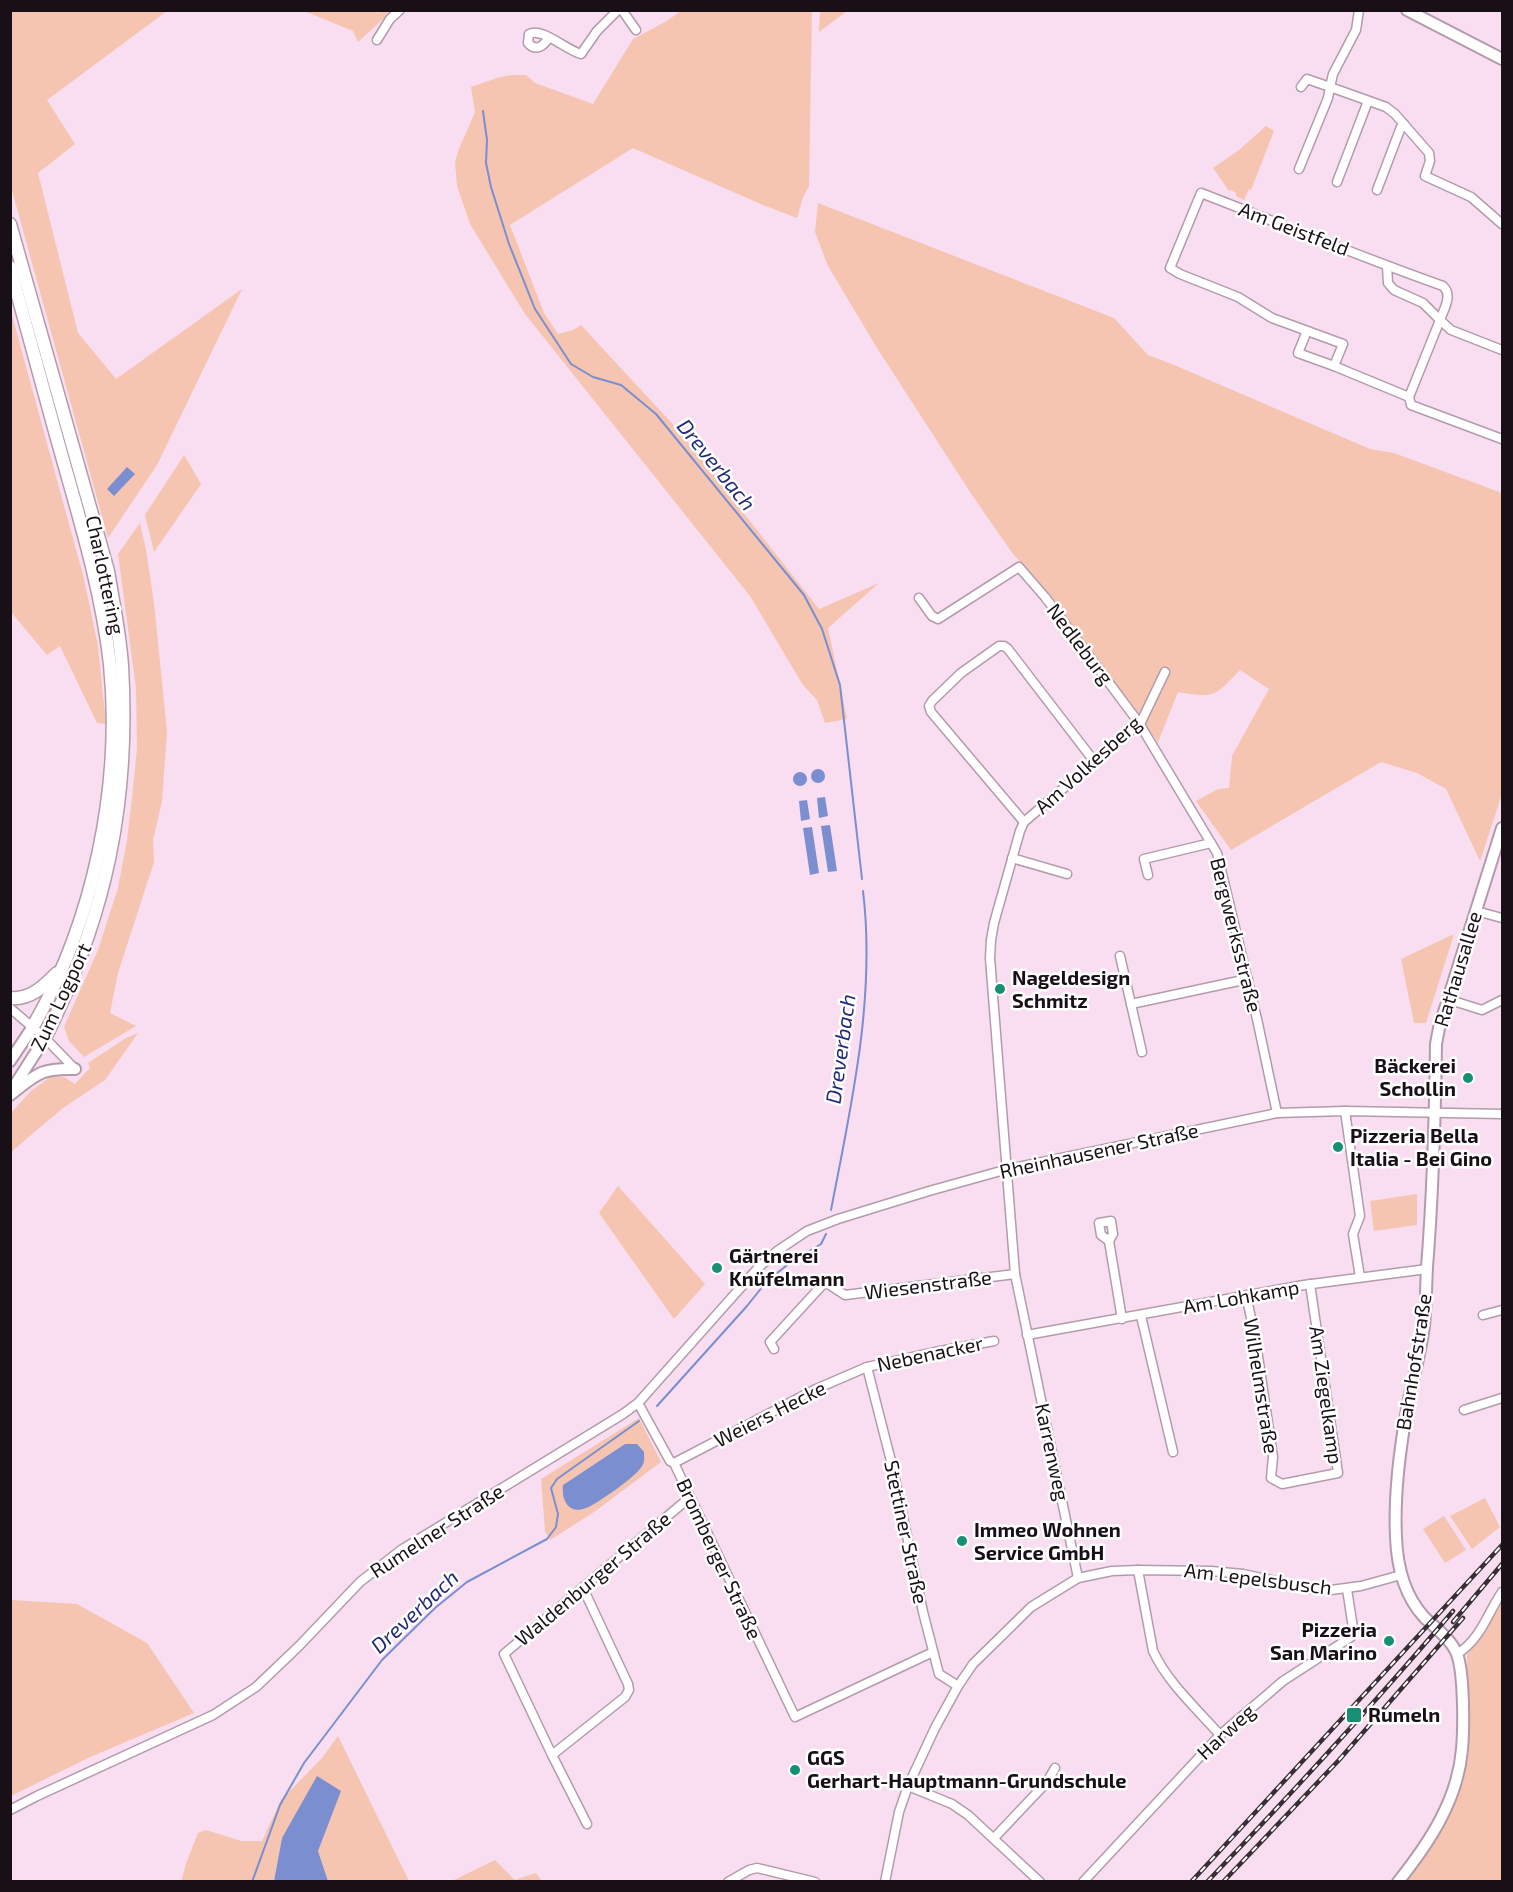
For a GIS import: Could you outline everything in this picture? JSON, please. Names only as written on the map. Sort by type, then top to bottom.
[{"type":"highway","name":"Charlottering","points":[[10,224],[108,571],[122,664],[124,755],[117,821],[101,897],[90,932]]},
{"type":"highway","name":"Charlottering","points":[[10,267],[94,569],[110,664],[112,699],[108,793],[96,861],[85,903]]},
{"type":"highway","name":"Zum Logport","points":[[32,1028],[62,968],[85,903]]},
{"type":"highway","name":"Zum Logport","points":[[45,1038],[71,984],[90,932]]},
{"type":"highway","points":[[10,998],[29,996],[37,992],[62,968]]},
{"type":"main road","points":[[1407,10],[1503,59]]},
{"type":"main road","name":"Rathausallee","points":[[1435,1113],[1436,1044],[1439,1028],[1503,828]]},
{"type":"main road","name":"Zum Logport","points":[[10,1061],[32,1028]]},
{"type":"main road","name":"Zum Logport","points":[[10,1093],[45,1038]]},
{"type":"main road","points":[[10,1093],[47,1070],[75,1069]]},
{"type":"main road","name":"Bahnhofstraße","points":[[1435,1113],[1424,1326],[1405,1418],[1395,1500],[1396,1540],[1401,1575],[1410,1596],[1422,1615],[1449,1642],[1457,1654]]},
{"type":"main road","points":[[1398,1881],[1435,1831],[1454,1786],[1462,1752],[1463,1731],[1461,1674],[1457,1654]]},
{"type":"street","points":[[378,40],[388,23],[400,10]]},
{"type":"street","points":[[549,37],[581,54],[597,31],[620,10],[636,30]]},
{"type":"street","points":[[1299,169],[1328,98],[1333,75],[1356,30],[1359,10]]},
{"type":"street","points":[[1301,87],[1307,79],[1386,107],[1429,153],[1430,161],[1425,176],[1472,197],[1503,224]]},
{"type":"street","points":[[1337,182],[1368,101]]},
{"type":"street","points":[[1377,190],[1404,124]]},
{"type":"street","name":"Am Geistfeld","points":[[1307,331],[1272,318],[1238,297],[1170,268],[1201,193],[1443,286],[1449,295],[1440,320]]},
{"type":"street","points":[[1387,266],[1388,284],[1394,290],[1423,303],[1451,330],[1503,350]]},
{"type":"street","points":[[1440,320],[1409,397],[1411,405],[1503,440]]},
{"type":"street","points":[[1334,366],[1343,344],[1307,331],[1298,352],[1409,397]]},
{"type":"street","name":"Nedleburg","points":[[919,598],[932,616],[938,619],[1019,567],[1045,597],[1139,723],[1211,843]]},
{"type":"street","points":[[1024,822],[929,706],[932,700],[961,673],[999,646],[1004,646],[1094,761]]},
{"type":"street","name":"Am Volkesberg","points":[[1008,1169],[990,958],[994,923],[1012,858],[1024,822],[1139,723],[1166,672]]},
{"type":"street","name":"Bergwerksstraße","points":[[1148,875],[1144,859],[1211,843],[1217,853],[1277,1113]]},
{"type":"street","points":[[1012,858],[1068,874]]},
{"type":"street","points":[[1476,911],[1503,918]]},
{"type":"street","points":[[1120,956],[1142,1052]]},
{"type":"street","points":[[1131,1004],[1248,980]]},
{"type":"street","points":[[1447,999],[1482,1010],[1503,1000]]},
{"type":"street","points":[[10,1008],[45,1038],[75,1069]]},
{"type":"street","points":[[1345,1111],[1360,1216],[1353,1234],[1360,1278]]},
{"type":"street","name":"Rheinhausener Straße","points":[[777,1251],[807,1231],[838,1219],[1008,1169],[1277,1113],[1345,1111],[1503,1114]]},
{"type":"street","name":"Karrenweg","points":[[1008,1169],[1015,1275],[1078,1578]]},
{"type":"street","points":[[1109,1242],[1122,1319]]},
{"type":"street","name":"Rumelner Straße","points":[[10,1810],[213,1715],[256,1687],[360,1582],[401,1550],[638,1403],[738,1289],[777,1251]]},
{"type":"street","name":"Am Lohkamp","points":[[1027,1335],[1310,1284],[1427,1269]]},
{"type":"street","name":"Wiesenstraße","points":[[774,1349],[770,1342],[825,1282],[845,1294],[1015,1275]]},
{"type":"street","name":"Am Ziegelkamp","points":[[1271,1478],[1282,1484],[1338,1473],[1310,1284]]},
{"type":"street","name":"Wilhelmstraße","points":[[1246,1295],[1255,1336],[1273,1457],[1271,1478]]},
{"type":"street","points":[[1483,1315],[1503,1310]]},
{"type":"street","points":[[1141,1316],[1173,1452]]},
{"type":"street","name":"Nebenacker","points":[[867,1367],[994,1341]]},
{"type":"street","name":"Weiers Hecke","points":[[674,1463],[816,1389],[867,1367]]},
{"type":"street","name":"Stettiner Straße","points":[[867,1367],[892,1465],[939,1674],[958,1686]]},
{"type":"street","points":[[1464,1410],[1503,1398]]},
{"type":"street","name":"Bromberger Straße","points":[[638,1403],[670,1461],[674,1463],[795,1718],[933,1652]]},
{"type":"street","name":"Waldenburger Straße","points":[[587,1824],[504,1654],[689,1498]]},
{"type":"street","points":[[1138,1570],[1153,1651],[1168,1676],[1220,1735]]},
{"type":"street","name":"Am Lepelsbusch","points":[[1078,1578],[1112,1571],[1211,1571],[1243,1574],[1311,1589],[1330,1590],[1391,1579],[1401,1575]]},
{"type":"street","points":[[885,1881],[899,1812],[908,1785],[958,1686],[973,1664],[1031,1607],[1078,1578]]},
{"type":"street","points":[[552,1755],[626,1697],[629,1690],[583,1588]]},
{"type":"street","name":"Harweg","points":[[1083,1881],[1220,1735],[1283,1681],[1351,1637],[1353,1628],[1347,1588]]},
{"type":"street","points":[[1457,1654],[1468,1647],[1481,1631],[1503,1592]]},
{"type":"street","points":[[994,1838],[1047,1782],[1055,1768]]},
{"type":"street","points":[[908,1785],[952,1804],[968,1815],[1040,1881]]},
{"type":"street","points":[[732,1881],[749,1870],[757,1868],[815,1881]]},
{"type":"shaded area","points":[[372,10],[378,13],[392,11],[358,42],[353,31],[304,11]]},
{"type":"shaded area","points":[[820,10],[847,11],[819,32]]},
{"type":"shaded area","points":[[10,11],[167,11],[47,100],[75,144],[38,173],[78,333],[116,379],[242,289],[157,465],[108,538],[11,187]]},
{"type":"shaded area","points":[[681,11],[812,11],[809,186],[797,218],[633,148],[510,225],[544,313],[558,334],[581,325],[680,432],[819,609],[879,583],[828,628],[847,719],[825,723],[817,700],[803,685],[750,596],[525,314],[470,224],[457,186],[455,162],[475,112],[471,87],[500,77],[526,75],[535,83],[593,104],[633,39]]},
{"type":"shaded area","points":[[1266,126],[1274,131],[1251,190],[1249,189],[1244,200],[1231,190],[1229,191],[1213,168],[1239,150]]},
{"type":"shaded area","points":[[818,203],[1114,318],[1148,355],[1370,449],[1394,453],[1502,493],[1502,794],[1480,861],[1446,789],[1417,773],[1381,762],[1231,850],[1196,801],[1218,789],[1229,788],[1232,756],[1269,689],[1240,670],[1225,686],[1213,693],[1200,695],[1178,692],[1158,742],[1055,601],[1013,554],[877,348],[828,266],[815,232]]},
{"type":"shaded area","points":[[10,308],[84,579],[98,646],[106,724],[97,723],[60,646],[47,655],[11,612]]},
{"type":"shaded area","points":[[184,455],[201,484],[154,552],[145,515]]},
{"type":"shaded area","points":[[140,523],[154,603],[167,732],[162,801],[153,840],[154,862],[118,973],[110,1013],[136,1026],[84,1057],[69,1041],[64,1027],[98,950],[118,888],[127,840],[137,748],[136,688],[118,554]]},
{"type":"shaded area","points":[[1454,934],[1426,1023],[1414,1023],[1401,959]]},
{"type":"shaded area","points":[[138,1033],[105,1080],[63,1108],[11,1152],[11,1113],[31,1091],[53,1075],[66,1078],[75,1084],[90,1068],[88,1063],[126,1038]]},
{"type":"shaded area","points":[[618,1186],[705,1284],[674,1319],[599,1213]]},
{"type":"shaded area","points":[[1417,1194],[1417,1225],[1374,1231],[1370,1201]]},
{"type":"shaded area","points":[[639,1418],[661,1462],[594,1512],[550,1540],[545,1531],[541,1479]],"holes":[[[625,1444],[637,1444],[563,1485]]]},
{"type":"shaded area","points":[[1485,1498],[1500,1527],[1472,1549],[1450,1516]]},
{"type":"shaded area","points":[[1444,1516],[1466,1550],[1445,1563],[1423,1529]]},
{"type":"shaded area","points":[[11,1600],[77,1604],[147,1643],[194,1713],[88,1758],[11,1796]]},
{"type":"shaded area","points":[[1502,1601],[1502,1881],[1404,1882],[1436,1840],[1468,1752],[1467,1655],[1485,1633]]},
{"type":"shaded area","points":[[338,1736],[409,1881],[328,1881],[318,1851],[340,1791],[282,1838],[274,1881],[181,1882],[198,1833],[206,1830],[241,1841],[262,1841],[281,1800],[322,1758]]},
{"type":"shaded area","points":[[495,1860],[515,1880],[536,1873],[542,1881],[452,1881]]},
{"type":"water","points":[[127,467],[135,474],[114,496],[107,489]]},
{"type":"water","points":[[818,769],[823,771],[825,776],[823,781],[818,783],[813,781],[811,776],[813,771]]},
{"type":"water","points":[[800,772],[805,774],[807,779],[805,784],[800,786],[795,784],[793,779],[795,774]]},
{"type":"water","points":[[825,797],[828,816],[819,818],[817,798]]},
{"type":"water","points":[[807,800],[810,819],[801,821],[799,801]]},
{"type":"water","points":[[830,825],[837,871],[828,872],[821,826]]},
{"type":"water","points":[[812,827],[819,873],[810,875],[803,828]]},
{"type":"water","points":[[625,1444],[637,1444],[644,1452],[644,1463],[639,1470],[617,1489],[586,1508],[580,1510],[567,1505],[563,1496],[563,1485]]},
{"type":"water","points":[[317,1776],[341,1791],[318,1851],[328,1881],[274,1881],[282,1838]]},
{"type":"waterway","name":"Dreverbach","points":[[483,111],[487,140],[486,163],[491,187],[509,244],[535,309],[571,364],[593,377],[621,385],[656,414],[804,595],[822,629],[840,685],[862,879]]},
{"type":"waterway","name":"Dreverbach","points":[[831,1210],[853,1092],[864,1012],[866,931],[863,891]]},
{"type":"waterway","name":"Dreverbach","points":[[657,1406],[767,1281],[791,1262],[821,1244],[826,1234]]},
{"type":"waterway","name":"Dreverbach","points":[[252,1882],[280,1805],[304,1763],[382,1660],[435,1608],[467,1582],[547,1539],[556,1527],[558,1514],[551,1488],[557,1479],[639,1421]]},
{"type":"railway","points":[[1191,1882],[1502,1545]]},
{"type":"railway","points":[[1453,1622],[1502,1564]]},
{"type":"railway","points":[[1207,1882],[1332,1748],[1453,1611]]},
{"type":"railway","points":[[1223,1882],[1339,1760],[1463,1618]]},
{"type":"place","name":"Nageldesign Schmitz","points":[[1000,989]]},
{"type":"place","name":"Bäckerei Schollin","points":[[1468,1078]]},
{"type":"place","name":"Pizzeria Bella Italia - Bei Gino","points":[[1338,1147]]},
{"type":"place","name":"Gärtnerei Knüfelmann","points":[[717,1268]]},
{"type":"place","name":"Immeo Wohnen Service GmbH","points":[[962,1541]]},
{"type":"place","name":"Pizzeria San Marino","points":[[1389,1641]]},
{"type":"place","name":"Rumeln","points":[[1354,1715]]},
{"type":"place","name":"GGS Gerhart-Hauptmann-Grundschule","points":[[795,1770]]}]
